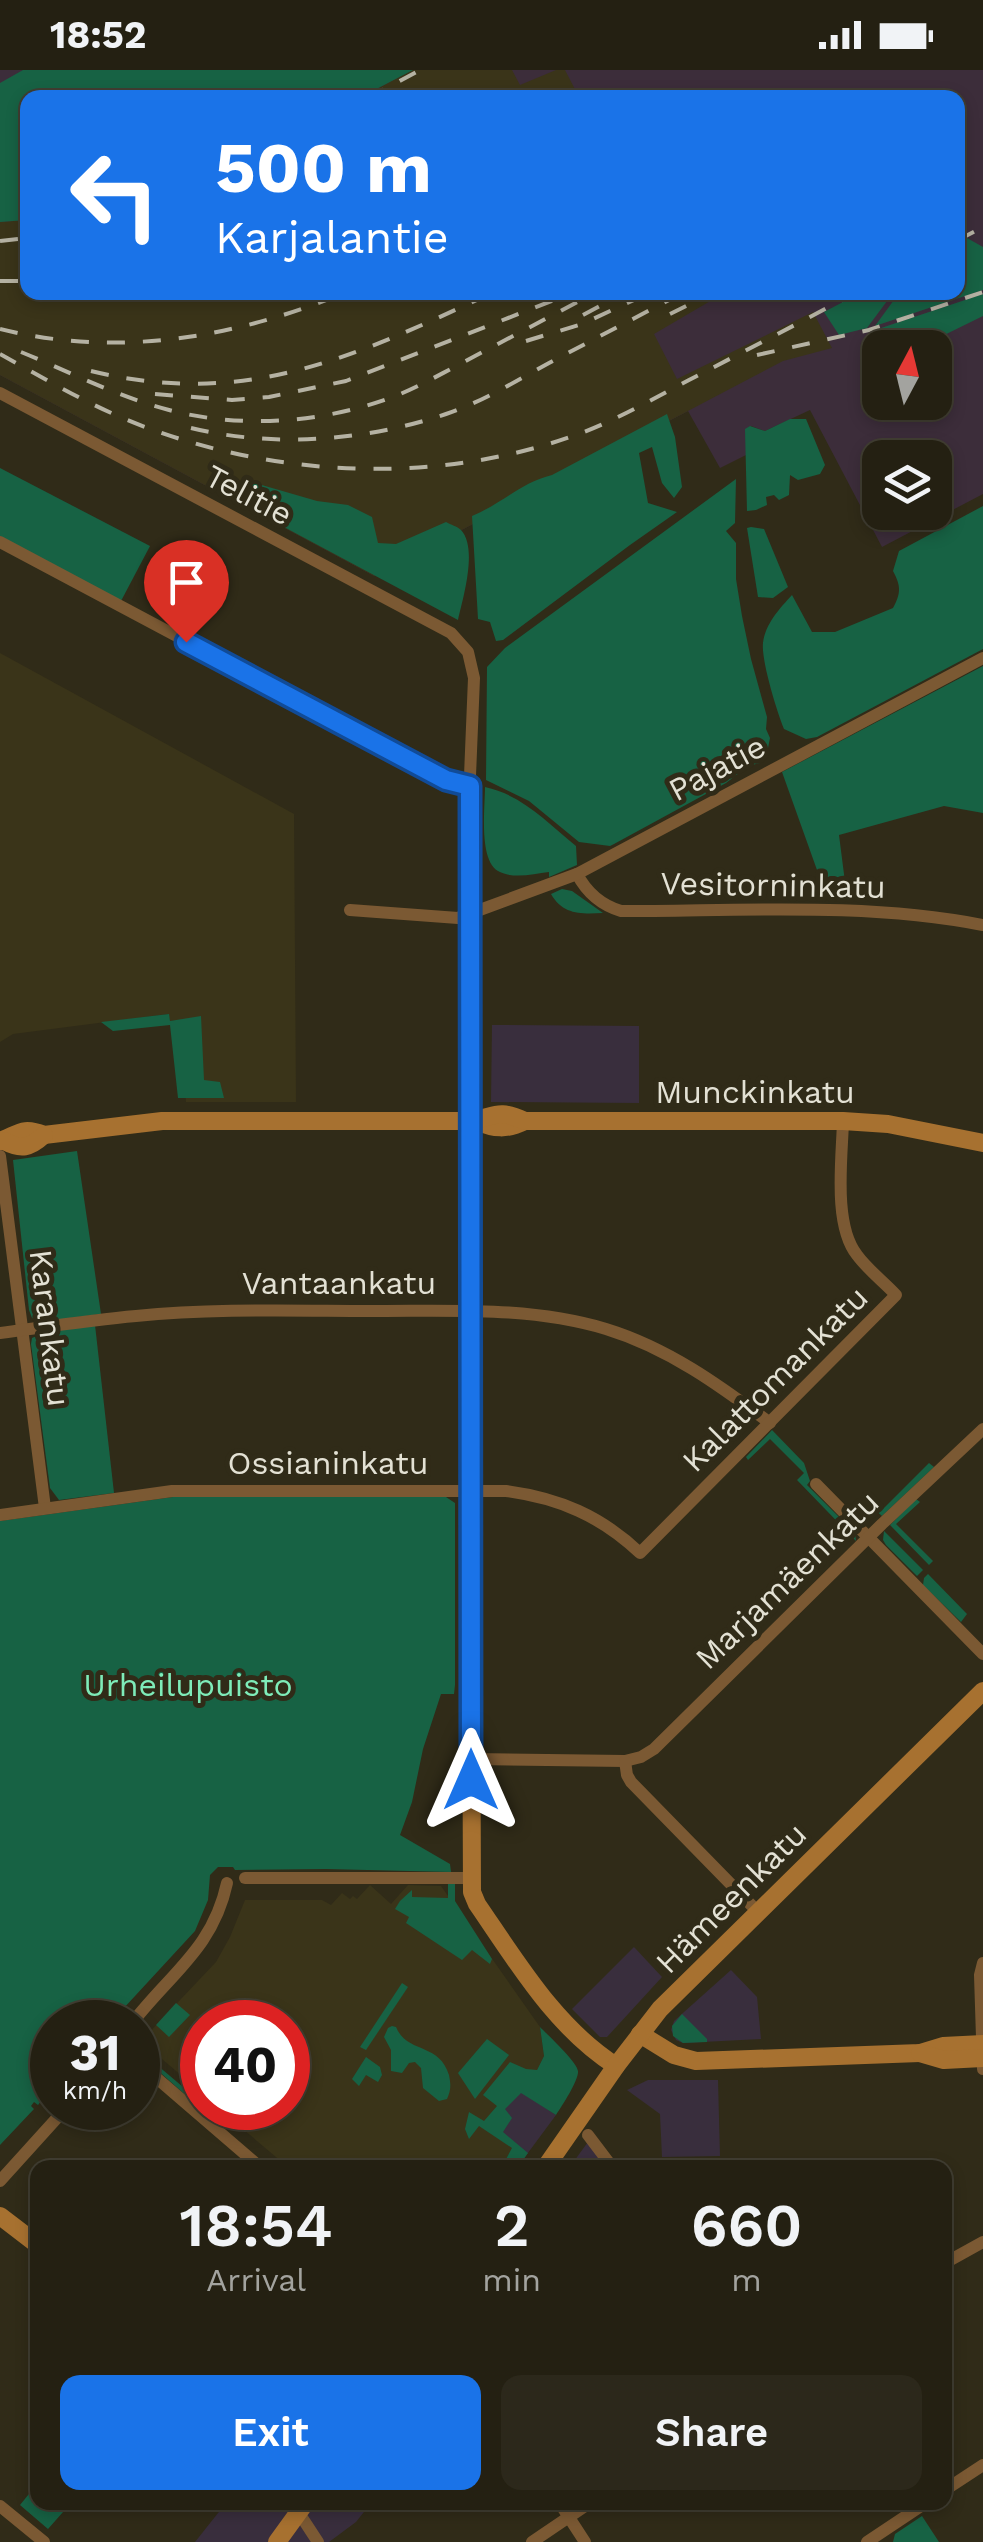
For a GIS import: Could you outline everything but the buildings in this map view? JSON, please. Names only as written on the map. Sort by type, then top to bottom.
[{"type":"main road","name":"Munckinkatu","points":[[1,1146],[14,1132],[31,1130],[44,1135],[162,1121],[472,1121],[490,1114],[509,1114],[525,1121],[843,1121],[888,1124],[983,1143]]},
{"type":"main road","points":[[472,1121],[473,1896],[529,1982],[590,2046],[616,2066]]},
{"type":"main road","name":"Hämeenkatu","points":[[550,2160],[660,2010],[983,1691]]},
{"type":"main road","points":[[640,2034],[674,2056],[696,2062],[920,2053],[943,2046],[982,2044]]},
{"type":"main road","points":[[920,2053],[944,2060],[983,2058]]},
{"type":"main road","points":[[0,2216],[30,2238]]},
{"type":"main road","points":[[277,2542],[297,2510]]},
{"type":"street","name":"Telitie","points":[[0,394],[451,633],[468,652],[474,678],[470,786]]},
{"type":"street","points":[[0,542],[446,780],[470,786],[472,1121]]},
{"type":"street","name":"Pajatie","points":[[350,910],[451,918],[576,874],[983,658]]},
{"type":"street","name":"Vesitorninkatu","points":[[576,874],[594,898],[621,911],[873,912],[983,926]]},
{"type":"street","name":"Kalattomankatu","points":[[640,1553],[896,1295],[856,1254],[846,1233],[843,1121]]},
{"type":"street","name":"Karankatu","points":[[1,1146],[45,1508]]},
{"type":"street","name":"Vantaankatu","points":[[0,1333],[212,1311],[470,1311],[548,1316],[632,1338],[673,1356],[770,1424]]},
{"type":"street","name":"Marjamäenkatu","points":[[625,1761],[654,1749],[983,1429]]},
{"type":"street","points":[[816,1484],[983,1654]]},
{"type":"street","name":"Ossianinkatu","points":[[0,1514],[172,1491],[506,1491],[560,1502],[606,1524],[640,1553]]},
{"type":"street","points":[[471,1759],[625,1761],[630,1782],[758,1912]]},
{"type":"street","points":[[245,1878],[471,1878]]},
{"type":"street","points":[[152,2000],[207,1936],[219,1915],[227,1883]]},
{"type":"street","points":[[983,1963],[983,2069]]},
{"type":"street","points":[[160,2081],[252,2160]]},
{"type":"street","points":[[0,2181],[46,2130]]},
{"type":"street","points":[[588,2135],[607,2160]]},
{"type":"street","points":[[952,2258],[983,2242]]},
{"type":"street","points":[[952,2485],[983,2465]]},
{"type":"street","points":[[0,2506],[44,2542]]},
{"type":"street","points":[[301,2510],[318,2542]]},
{"type":"street","points":[[564,2510],[586,2542]]},
{"type":"street","points":[[532,2542],[579,2510]]},
{"type":"street","points":[[867,2542],[914,2510]]},
{"type":"shaded area","points":[[0,70],[983,70],[983,494],[952,510],[952,440],[862,440],[862,509],[810,410],[765,431],[751,426],[746,429],[746,455],[720,468],[688,411],[374,576],[0,375]]},
{"type":"shaded area","points":[[412,70],[512,70],[520,85],[565,70],[575,90],[375,90]]},
{"type":"shaded area","points":[[20,221],[20,300],[712,300],[654,334],[677,379],[813,312],[832,348],[783,361],[374,576],[0,375],[0,222]]},
{"type":"shaded area","points":[[873,530],[914,530],[882,547]]},
{"type":"shaded area","points":[[0,653],[294,814],[296,1102],[186,1102],[179,1020],[170,1021],[168,1014],[13,1034],[0,1042]]},
{"type":"shaded area","points":[[492,1025],[639,1026],[639,1103],[491,1102]]},
{"type":"shaded area","points":[[370,1885],[391,1904],[408,1885],[441,1886],[540,2027],[544,2056],[537,2070],[516,2088],[483,2128],[513,2148],[505,2160],[280,2160],[244,2130],[310,2130],[310,2000],[180,2000],[216,1962],[245,1900],[322,1900],[331,1905],[342,1893],[350,1899],[357,1899]]},
{"type":"shaded area","points":[[634,1947],[662,1977],[607,2037],[600,2037],[572,2009]]},
{"type":"shaded area","points":[[731,1970],[757,1997],[761,2039],[683,2043],[676,2040],[671,2030],[674,2021]]},
{"type":"shaded area","points":[[180,2000],[180,2074],[160,2057],[160,2021]]},
{"type":"shaded area","points":[[648,2080],[718,2080],[720,2156],[662,2157],[660,2114],[627,2090]]},
{"type":"shaded area","points":[[516,2088],[556,2115],[523,2160],[483,2128]]},
{"type":"shaded area","points":[[588,2142],[601,2160],[575,2160]]},
{"type":"shaded area","points":[[220,2510],[365,2510],[329,2542],[195,2542]]},
{"type":"green space","points":[[23,70],[413,70],[374,90],[20,90],[20,221],[0,222],[0,83]]},
{"type":"green space","points":[[965,239],[983,247],[983,290],[965,296]]},
{"type":"green space","points":[[983,294],[983,316],[952,331],[875,330]]},
{"type":"green space","points":[[847,300],[888,300],[867,328],[839,335],[824,312]]},
{"type":"green space","points":[[894,300],[953,300],[875,326]]},
{"type":"green space","points":[[667,414],[675,437],[682,487],[674,498],[662,483],[652,447],[639,453],[648,503],[677,512],[503,640],[496,641],[490,622],[478,619],[472,516]]},
{"type":"green space","points":[[790,419],[806,419],[825,465],[820,474],[798,480],[790,475],[789,495],[779,500],[774,495],[766,497],[767,505],[747,511],[745,429],[750,426],[765,431]]},
{"type":"green space","points":[[0,468],[150,546],[121,601],[0,536]]},
{"type":"green space","points":[[736,479],[735,523],[726,531],[736,543],[742,616],[767,717],[767,753],[760,763],[748,766],[726,783],[610,846],[579,842],[529,801],[486,780],[487,667],[505,648]]},
{"type":"green space","points":[[245,480],[317,501],[348,505],[372,517],[378,543],[396,544],[446,522],[458,527],[466,538],[469,561],[458,620],[241,504]]},
{"type":"green space","points":[[983,506],[983,649],[817,737],[806,739],[784,729],[763,651],[764,636],[778,611],[792,595],[812,632],[835,632],[893,608],[899,594],[893,571],[899,551],[938,530],[952,530],[952,523]]},
{"type":"green space","points":[[747,528],[764,529],[788,587],[773,598],[758,597]]},
{"type":"green space","points":[[983,666],[983,813],[944,806],[839,835],[845,882],[822,884],[782,772]]},
{"type":"green space","points":[[485,787],[522,803],[555,828],[576,846],[577,865],[549,877],[549,872],[512,875],[493,867],[484,834]]},
{"type":"green space","points":[[562,889],[572,891],[603,913],[567,910],[551,894]]},
{"type":"green space","points":[[169,1014],[170,1021],[201,1016],[204,1080],[220,1082],[224,1098],[178,1098],[170,1025],[113,1031],[101,1022]]},
{"type":"green space","points":[[77,1151],[101,1314],[41,1322],[32,1318],[29,1310],[13,1160]]},
{"type":"green space","points":[[95,1325],[114,1493],[59,1500],[50,1488],[32,1338],[46,1332]]},
{"type":"green space","points":[[772,1430],[804,1463],[810,1481],[807,1485],[855,1533],[856,1541],[797,1480],[804,1473],[770,1439],[748,1460],[746,1457]]},
{"type":"green space","points":[[929,1463],[934,1467],[882,1516],[863,1499],[867,1493],[883,1509]]},
{"type":"green space","name":"Urheilupuisto","points":[[173,1497],[446,1497],[455,1503],[454,1694],[441,1694],[400,1835],[450,1864],[451,1872],[218,1867],[210,1875],[208,1900],[195,1931],[131,2000],[30,2000],[30,2113],[0,2145],[0,1521]]},
{"type":"green space","points":[[916,1499],[920,1502],[896,1524],[933,1561],[929,1565],[890,1525]]},
{"type":"green space","points":[[884,1531],[923,1570],[917,1576],[886,1545]]},
{"type":"green space","points":[[928,1574],[967,1614],[961,1622],[923,1585]]},
{"type":"green space","points":[[448,1884],[455,1884],[455,1901],[492,1959],[490,1964],[472,1950],[462,1960],[406,1923],[409,1917],[395,1909],[412,1890],[412,1897],[448,1898]]},
{"type":"green space","points":[[402,1983],[408,1987],[366,2050],[360,2047]]},
{"type":"green space","points":[[176,2003],[180,2006],[180,2025],[169,2037],[160,2029],[160,2021]]},
{"type":"green space","points":[[682,2014],[707,2042],[683,2043],[673,2036],[672,2026]]},
{"type":"green space","points":[[392,2026],[408,2041],[438,2057],[449,2075],[447,2099],[439,2101],[423,2088],[421,2068],[415,2062],[409,2063],[402,2073],[391,2071],[391,2050],[384,2037]]},
{"type":"green space","points":[[540,2027],[573,2061],[578,2075],[556,2115],[521,2093],[505,2109],[512,2118],[503,2132],[528,2153],[523,2160],[507,2160],[512,2148],[479,2126],[469,2139],[465,2129],[469,2112],[484,2121],[497,2106],[483,2095],[510,2062],[537,2070],[544,2056]]},
{"type":"green space","points":[[487,2039],[509,2055],[475,2099],[458,2073]]},
{"type":"green space","points":[[366,2057],[380,2067],[382,2075],[378,2082],[366,2075],[359,2086],[352,2079]]},
{"type":"green space","points":[[160,2068],[180,2084],[180,2090],[160,2072]]},
{"type":"green space","points":[[30,2493],[30,2510],[65,2510],[48,2529],[20,2505]]},
{"type":"green space","points":[[922,2516],[939,2542],[893,2542],[895,2534]]},
{"type":"railway","points":[[383,90],[420,70]]},
{"type":"railway","points":[[965,236],[983,227]]},
{"type":"railway","points":[[0,241],[20,239]]},
{"type":"railway","points":[[0,281],[20,281]]},
{"type":"railway","points":[[965,298],[983,292]]},
{"type":"railway","points":[[0,329],[88,342],[176,339],[262,321],[325,300]]},
{"type":"railway","points":[[91,371],[147,381],[200,384],[251,380],[347,355],[476,300]]},
{"type":"railway","points":[[155,394],[232,400],[269,397],[346,381],[554,300]]},
{"type":"railway","points":[[21,352],[169,410],[225,420],[310,418],[403,393],[581,300]]},
{"type":"railway","points":[[583,315],[611,300]]},
{"type":"railway","points":[[526,341],[582,324],[634,300]]},
{"type":"railway","points":[[191,428],[254,438],[319,439],[415,423],[486,397],[669,300]]},
{"type":"railway","points":[[670,314],[698,300]]},
{"type":"railway","points":[[0,354],[115,415],[207,447],[311,466],[418,467],[470,462],[573,436],[632,410],[842,300]]},
{"type":"railway","points":[[757,355],[869,330],[959,300]]},
{"type":"route","points":[[186,642],[446,780],[470,786],[471,1780]]}]
